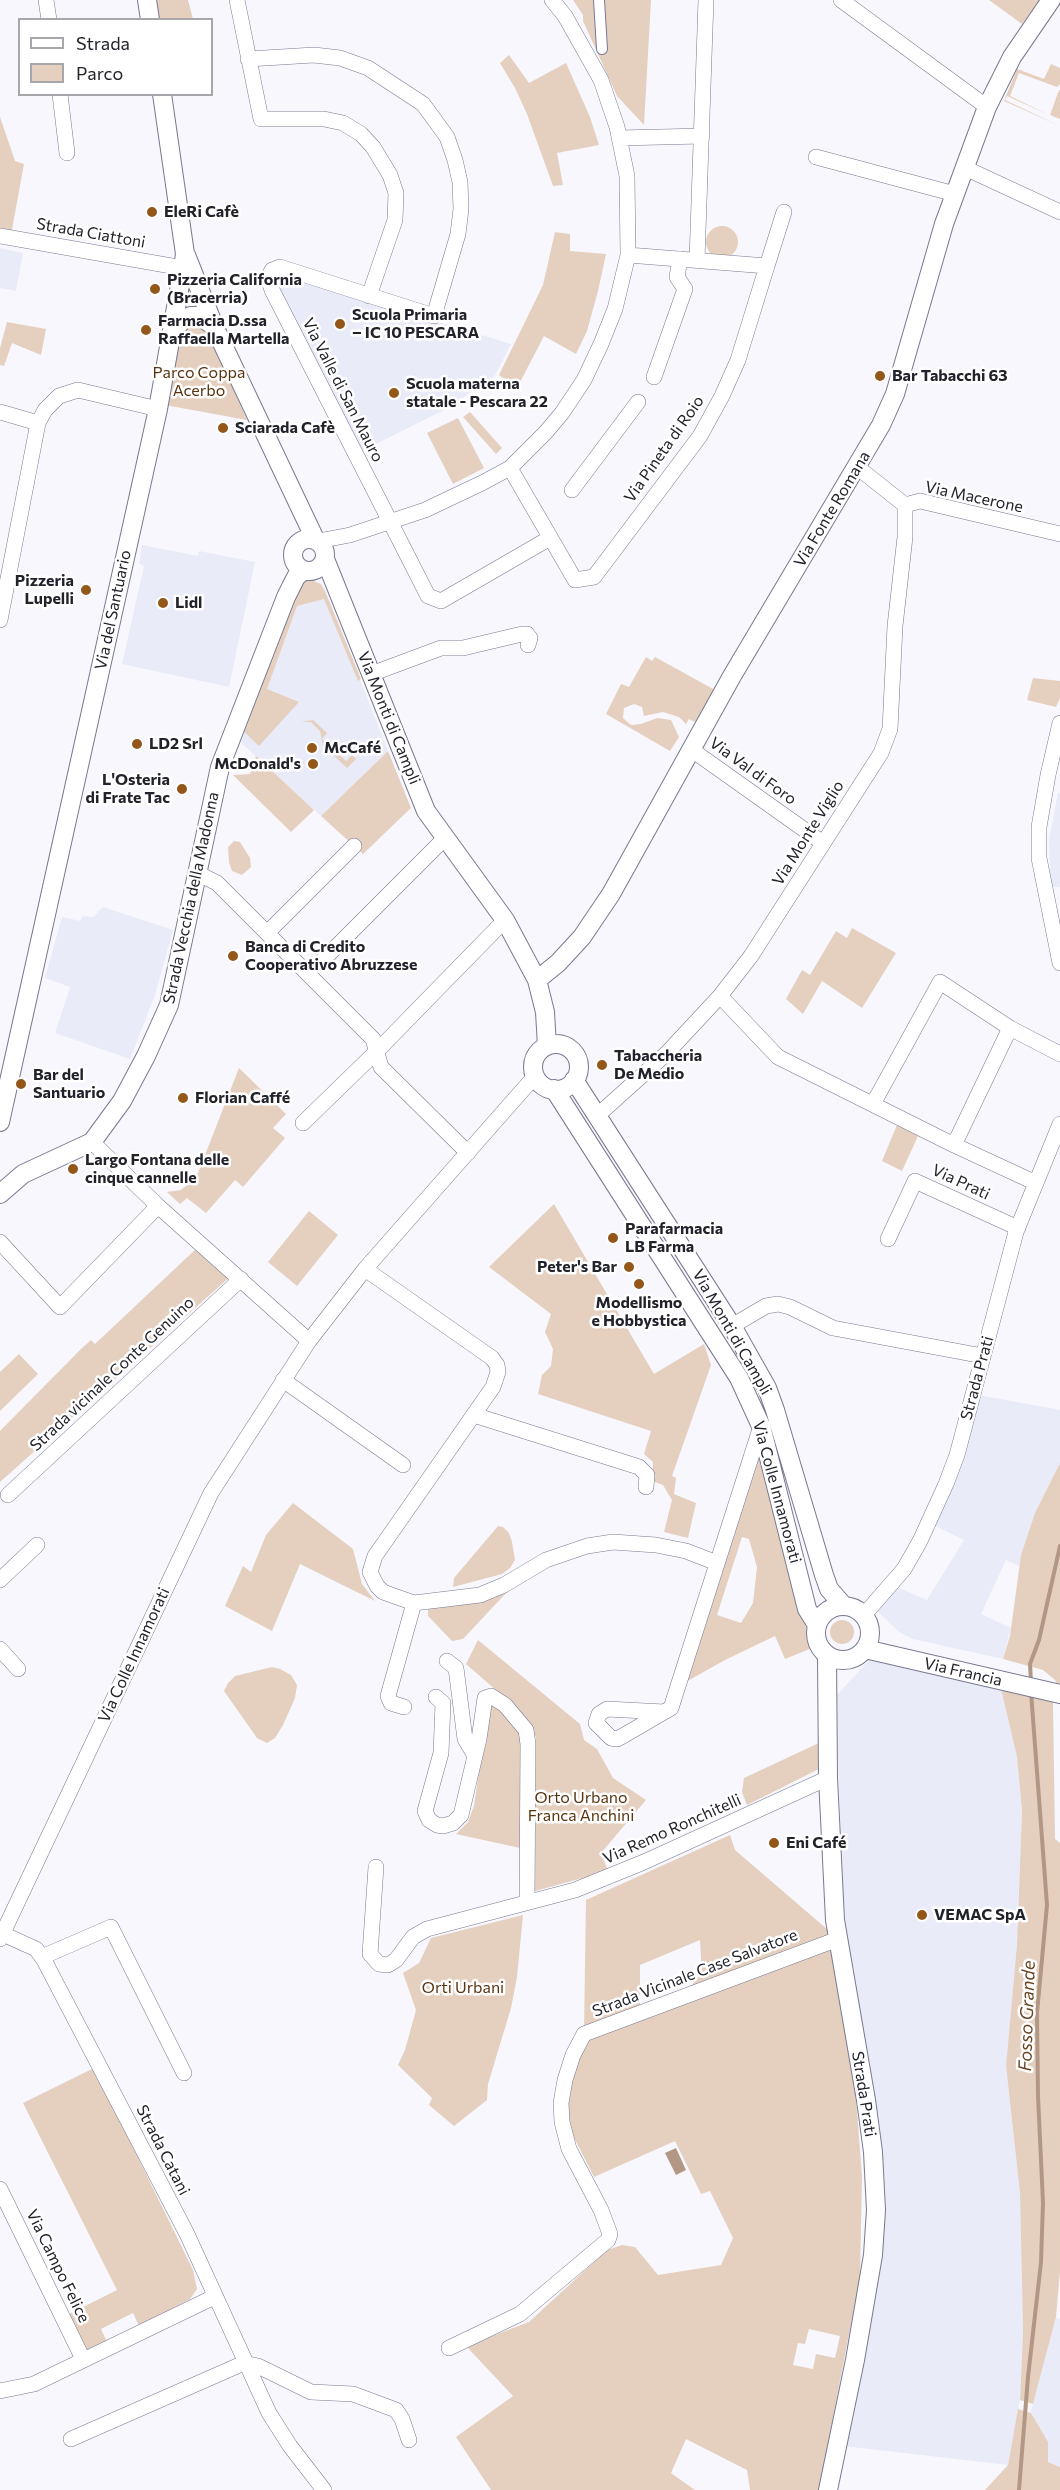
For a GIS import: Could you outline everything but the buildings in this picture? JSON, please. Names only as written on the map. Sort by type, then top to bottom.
[{"type":"street","points":[[46,0],[49,18]]},
{"type":"street","points":[[147,0],[150,18]]},
{"type":"street","points":[[237,0],[261,119],[324,118],[343,123],[361,134],[373,147],[390,175],[396,192],[395,220],[369,296]]},
{"type":"street","points":[[317,556],[350,535],[452,498],[510,468],[546,432],[584,380],[615,309],[628,255],[627,176],[619,138],[601,80],[567,20],[552,0]]},
{"type":"street","points":[[599,0],[602,49]]},
{"type":"street","points":[[697,260],[706,0]]},
{"type":"street","points":[[841,0],[987,107]]},
{"type":"street","name":"Via Fonte Romana","points":[[537,980],[558,963],[598,915],[759,631],[881,426],[895,394],[936,249],[987,107],[1012,57],[1051,0]]},
{"type":"street","name":"Via Valle di San Mauro","points":[[248,59],[314,55],[340,58],[368,68],[423,104],[447,137],[460,182],[461,209],[458,234],[434,316],[280,267],[272,270],[268,278],[272,290],[391,521]]},
{"type":"street","points":[[60,96],[67,153]]},
{"type":"street","name":"Via del Santuario","points":[[0,1122],[158,409],[184,264],[162,96]]},
{"type":"street","points":[[619,138],[702,136]]},
{"type":"street","points":[[816,157],[955,194]]},
{"type":"street","points":[[965,168],[1060,212]]},
{"type":"street","name":"Via Pineta di Roio","points":[[510,468],[574,580],[594,577],[699,436],[723,396],[738,360],[784,212]]},
{"type":"street","name":"Strada Ciattoni","points":[[0,236],[184,264]]},
{"type":"street","points":[[628,255],[767,266]]},
{"type":"street","points":[[654,377],[685,289],[677,277],[680,259]]},
{"type":"street","name":"Via Monti di Campli","points":[[184,264],[317,556],[338,594],[426,811],[505,920],[537,980],[545,1012],[547,1046]]},
{"type":"street","points":[[173,333],[182,320],[191,316],[199,316],[214,326]]},
{"type":"street","points":[[0,620],[38,423],[54,400],[78,390],[158,409]]},
{"type":"street","points":[[572,490],[638,402]]},
{"type":"street","points":[[0,412],[38,423]]},
{"type":"street","name":"Via Macerone","points":[[857,466],[905,505],[920,501],[1060,534]]},
{"type":"street","name":"Via Monte Viglio","points":[[598,1115],[667,1053],[720,996],[751,956],[881,753],[890,729],[896,626],[905,537],[905,505]]},
{"type":"street","points":[[391,521],[428,596],[441,601],[550,538]]},
{"type":"street","name":"Strada Vecchia della Madonna","points":[[0,1194],[18,1177],[92,1142],[122,1101],[146,1056],[169,1005],[220,767],[286,597],[296,578],[317,556]]},
{"type":"street","points":[[371,674],[441,648],[464,648],[522,634],[527,634],[530,638],[528,645]]},
{"type":"street","points":[[1060,723],[1039,827],[1039,858],[1060,963]]},
{"type":"street","name":"Via Val di Foro","points":[[692,750],[823,843]]},
{"type":"street","points":[[320,963],[445,838]]},
{"type":"street","points":[[267,933],[354,846]]},
{"type":"street","points":[[197,873],[217,883],[373,1039],[381,1067],[468,1153]]},
{"type":"street","points":[[303,1123],[505,920]]},
{"type":"street","points":[[873,1104],[940,982],[1011,1028],[1060,1054]]},
{"type":"street","points":[[720,996],[778,1057],[954,1145],[1036,1183]]},
{"type":"street","points":[[954,1145],[1011,1028]]},
{"type":"street","points":[[560,1045],[572,1051],[578,1067],[574,1080],[565,1088],[554,1089],[543,1085],[535,1076],[535,1059],[538,1052],[547,1046],[560,1045]]},
{"type":"street","name":"Via Colle Innamorati","points":[[1,1936],[211,1493],[309,1341],[365,1269],[535,1076]]},
{"type":"street","name":"Via Monti di Campli","points":[[574,1080],[732,1326],[767,1388],[824,1575],[833,1596],[843,1605]]},
{"type":"street","name":"Via Colle Innamorati","points":[[554,1089],[739,1377],[761,1426],[807,1609],[817,1625]]},
{"type":"street","name":"Strada Prati","points":[[864,1616],[904,1569],[934,1513],[957,1455],[1018,1228],[1060,1124]]},
{"type":"street","points":[[92,1142],[158,1206],[309,1341]]},
{"type":"street","points":[[0,1174],[18,1177]]},
{"type":"street","name":"Via Prati","points":[[888,1239],[915,1181],[1018,1228]]},
{"type":"street","points":[[0,1242],[60,1307],[158,1206]]},
{"type":"street","points":[[365,1269],[492,1358],[497,1365],[498,1372],[493,1387],[372,1564],[370,1572],[377,1586],[393,1596],[414,1603],[480,1595],[504,1585],[546,1560],[587,1546],[613,1542],[656,1545],[686,1551],[717,1563]]},
{"type":"street","name":"Strada vicinale Conte Genuino","points":[[8,1495],[241,1280]]},
{"type":"street","points":[[732,1326],[766,1306],[778,1304],[790,1307],[833,1328],[983,1356]]},
{"type":"street","points":[[283,1380],[403,1465]]},
{"type":"street","points":[[474,1415],[639,1467],[647,1475],[646,1487]]},
{"type":"street","points":[[664,1712],[671,1708],[761,1426]]},
{"type":"street","points":[[0,1580],[37,1545]]},
{"type":"street","points":[[404,1707],[391,1703],[388,1696],[414,1603]]},
{"type":"street","points":[[828,1696],[859,1654],[870,1632],[864,1616],[858,1610],[843,1605],[827,1610],[817,1625],[817,1642],[827,1655],[835,1659],[859,1654]]},
{"type":"street","points":[[0,1649],[18,1669]]},
{"type":"street","name":"Via Francia","points":[[859,1654],[1003,1681],[1053,1693]]},
{"type":"street","name":"Strada Prati","points":[[827,1655],[828,1778],[833,1904],[866,2100],[873,2152],[876,2210],[873,2255],[855,2360],[828,2490]]},
{"type":"street","points":[[447,1661],[456,1668],[465,1739],[475,1755]]},
{"type":"street","points":[[436,1697],[443,1703],[441,1754],[425,1811],[433,1823],[448,1825],[459,1818],[475,1755],[485,1698],[491,1696],[505,1705],[523,1723],[528,1737],[526,1902]]},
{"type":"street","name":"Via Remo Ronchitelli","points":[[376,1867],[369,1949],[371,1958],[379,1964],[393,1963],[413,1937],[427,1929],[575,1890],[644,1862],[828,1778]]},
{"type":"street","points":[[42,1957],[111,1927],[184,2073]]},
{"type":"street","name":"Strada Catani","points":[[1,1936],[36,1949],[42,1957],[166,2193],[244,2363],[279,2430],[324,2490]]},
{"type":"street","name":"Strada Vicinale Case Salvatore","points":[[449,2348],[520,2314],[608,2240],[610,2234],[601,2210],[569,2149],[562,2122],[561,2103],[565,2080],[573,2055],[584,2034],[838,1939]]},
{"type":"street","name":"Via Campo Felice","points":[[0,2189],[83,2359]]},
{"type":"street","points":[[0,2391],[34,2384],[214,2297]]},
{"type":"street","points":[[71,2439],[244,2363],[258,2366],[311,2392],[353,2394],[396,2410],[409,2440]]},
{"type":"shaded area","points":[[0,248],[23,253],[16,291],[0,288]]},
{"type":"shaded area","points":[[287,276],[511,344],[494,377],[448,408],[362,451],[279,290],[280,282]]},
{"type":"shaded area","points":[[142,545],[198,556],[199,551],[255,562],[229,687],[122,664],[144,566],[139,564]]},
{"type":"shaded area","name":"McDonald's","points":[[308,580],[316,582],[325,591],[388,751],[321,816],[240,742],[296,588]]},
{"type":"shaded area","points":[[1058,793],[1060,794],[1060,887],[1051,887],[1049,840]]},
{"type":"shaded area","points":[[103,907],[173,930],[155,995],[130,1059],[55,1033],[70,987],[45,978],[62,917],[80,921],[83,916],[93,917]]},
{"type":"shaded area","points":[[979,1395],[1060,1410],[1060,1463],[1035,1513],[1019,1566],[1006,1560],[981,1614],[1011,1628],[1003,1659],[913,1639],[899,1632],[875,1609],[897,1587],[927,1600],[964,1540],[935,1526],[953,1488],[966,1449]]},
{"type":"shaded area","points":[[871,1658],[1001,1689],[1017,1757],[1022,1812],[1017,1944],[1006,2066],[1020,2193],[1023,2331],[1020,2400],[1008,2465],[843,2446],[879,2248],[844,1930],[836,1696]]},
{"type":"shaded area","points":[[676,2148],[686,2170],[676,2175],[665,2153]]},
{"type":"shaded area","points":[[1056,2317],[1060,2319],[1060,2467],[1048,2462],[1030,2415]]},
{"type":"green space","points":[[152,0],[188,0],[193,18],[156,18]]},
{"type":"green space","points":[[573,0],[651,0],[644,125],[617,96],[583,21],[583,15]]},
{"type":"green space","points":[[989,0],[1041,0],[1022,24]]},
{"type":"green space","points":[[509,55],[529,83],[566,63],[590,117],[599,145],[557,153],[563,185],[553,186],[527,114],[500,63]]},
{"type":"green space","points":[[1051,64],[1060,68],[1060,84],[1057,87],[1019,73],[1010,96],[1047,114],[1007,96],[1005,100],[1060,126],[1004,101],[1017,69],[1044,79]]},
{"type":"green space","points":[[1060,90],[1060,119],[1050,115]]},
{"type":"green space","points":[[0,117],[15,161],[24,164],[11,235],[0,232]]},
{"type":"green space","points":[[722,226],[733,231],[738,242],[733,253],[722,258],[711,253],[706,242],[711,231]]},
{"type":"green space","points":[[555,232],[570,234],[570,251],[606,254],[598,291],[587,331],[576,354],[544,336],[517,388],[499,375],[543,285]]},
{"type":"green space","name":"Parco Coppa Acerbo","points":[[189,321],[204,328],[212,341],[247,420],[165,405],[180,332]]},
{"type":"green space","points":[[7,322],[46,329],[41,355],[12,343],[4,366],[0,365],[0,348]]},
{"type":"green space","points":[[470,412],[502,448],[496,454],[463,417]]},
{"type":"green space","points":[[458,418],[484,468],[453,484],[427,433]]},
{"type":"green space","points":[[311,580],[321,584],[325,591],[361,679],[358,681],[324,599],[297,606],[267,689],[299,702],[259,746],[244,732],[296,588],[304,581]]},
{"type":"green space","points":[[646,657],[652,661],[655,657],[715,690],[697,723],[689,719],[686,724],[679,717],[663,712],[644,716],[642,707],[634,704],[624,708],[623,718],[631,725],[657,718],[671,720],[679,737],[670,751],[606,714],[621,684],[629,687]]},
{"type":"green space","points":[[1033,678],[1060,681],[1060,698],[1056,707],[1027,700]]},
{"type":"green space","points":[[313,720],[327,733],[322,739],[346,761],[352,755],[356,759],[347,768],[323,745],[320,731],[311,722],[301,722]]},
{"type":"green space","points":[[388,751],[411,808],[363,854],[321,816]]},
{"type":"green space","points":[[256,756],[314,810],[291,832],[233,775],[250,774]]},
{"type":"green space","points":[[234,841],[240,842],[250,858],[251,867],[242,875],[232,871],[229,862],[228,847]]},
{"type":"green space","points":[[852,928],[896,953],[862,1008],[822,981],[803,1014],[786,999],[802,970],[810,975],[836,931],[847,938]]},
{"type":"green space","points":[[239,1068],[286,1114],[273,1128],[285,1138],[243,1187],[235,1180],[206,1213],[187,1198],[180,1204],[167,1192],[181,1190],[196,1178]]},
{"type":"green space","points":[[897,1125],[918,1136],[902,1171],[882,1161]]},
{"type":"green space","points":[[554,1204],[654,1374],[704,1344],[711,1365],[672,1476],[676,1478],[674,1494],[696,1503],[688,1538],[664,1532],[672,1500],[663,1485],[652,1481],[653,1462],[644,1454],[651,1431],[538,1394],[542,1375],[551,1366],[553,1349],[545,1332],[551,1314],[489,1267]]},
{"type":"green space","points":[[309,1211],[338,1235],[297,1286],[268,1262]]},
{"type":"green space","points":[[198,1247],[232,1275],[0,1482],[0,1431],[81,1349],[91,1340],[95,1344]]},
{"type":"green space","points":[[19,1354],[38,1374],[0,1411],[0,1372]]},
{"type":"green space","points":[[757,1447],[810,1642],[817,1646],[785,1659],[775,1636],[684,1683]],"holes":[[[742,1537],[749,1539],[757,1567],[753,1603],[741,1623],[717,1615]]]},
{"type":"green space","points":[[1060,1463],[1060,1682],[1058,1686],[1055,1680],[1043,1670],[1003,1659],[1010,1636],[1021,1555],[1035,1513]]},
{"type":"green space","points":[[293,1503],[353,1549],[362,1584],[375,1601],[300,1564],[272,1631],[225,1606],[243,1566],[251,1572],[266,1535]]},
{"type":"green space","points":[[498,1526],[503,1527],[509,1533],[512,1542],[515,1560],[510,1568],[502,1574],[453,1587],[454,1578]]},
{"type":"green space","points":[[508,1591],[463,1639],[452,1641],[428,1616],[428,1604]]},
{"type":"green space","points":[[842,1620],[851,1623],[854,1632],[851,1641],[842,1644],[833,1641],[830,1632],[833,1623]]},
{"type":"green space","name":"Orto Urbano Franca Anchini","points":[[478,1640],[580,1724],[584,1740],[597,1749],[613,1778],[646,1800],[601,1853],[608,1871],[535,1891],[536,1738],[531,1727],[497,1691],[466,1664]]},
{"type":"green space","points":[[272,1667],[291,1675],[297,1685],[295,1698],[283,1725],[275,1738],[267,1743],[257,1738],[224,1691],[235,1676]]},
{"type":"green space","points":[[1001,1689],[1053,1702],[1055,1839],[1060,1843],[1060,2271],[1056,2317],[1033,2404],[1020,2400],[1023,2331],[1020,2193],[1006,2066],[1017,1944],[1022,1811],[1017,1757]]},
{"type":"green space","points":[[489,1702],[499,1706],[522,1734],[520,1848],[456,1834],[468,1822],[474,1806]]},
{"type":"green space","points":[[821,1742],[821,1768],[747,1805],[742,1792],[744,1778]]},
{"type":"green space","points":[[730,1835],[735,1850],[828,1930],[856,2098],[862,2177],[860,2277],[819,2490],[750,2490],[747,2470],[686,2439],[671,2473],[695,2490],[491,2490],[456,2437],[513,2396],[466,2346],[529,2322],[607,2250],[622,2245],[635,2247],[658,2275],[721,2265],[733,2238],[710,2191],[701,2194],[675,2141],[594,2177],[566,2122],[574,2062],[586,2043],[597,2033],[680,2002],[698,1977],[702,1975],[700,1940],[640,1965],[640,2010],[584,2032],[586,1900]],"holes":[[[809,2329],[840,2336],[835,2358],[816,2354],[813,2369],[793,2365],[798,2343],[805,2344]]]},
{"type":"green space","name":"Orti Urbani","points":[[523,1915],[517,1977],[511,2008],[488,2084],[487,2100],[454,2126],[429,2105],[432,2098],[398,2065],[405,2050],[416,2010],[403,1973],[419,1963],[431,1938]]},
{"type":"green space","points":[[94,2068],[193,2270],[197,2289],[190,2299],[139,2326],[133,2313],[101,2329],[107,2342],[87,2351],[69,2314],[117,2290],[23,2103]]},
{"type":"green space","points":[[1018,2409],[1031,2413],[1048,2442],[1048,2462],[1060,2467],[1060,2490],[985,2490],[1008,2465]]},
{"type":"waterway","name":"Fosso Grande","points":[[1031,1682],[1030,1664],[1039,1640],[1060,1546]]},
{"type":"waterway","name":"Fosso Grande","points":[[1019,2490],[1028,2377],[1041,2262],[1043,2203],[1037,2013],[1047,1905],[1031,1692]]},
{"type":"place","name":"EleRi Cafè","points":[[152,212]]},
{"type":"place","name":"Pizzeria California (Bracerria)","points":[[155,289]]},
{"type":"place","name":"Scuola Primaria – IC 10 PESCARA","points":[[340,324]]},
{"type":"place","name":"Farmacia D.ssa Raffaella Martella","points":[[146,330]]},
{"type":"place","name":"Bar Tabacchi 63","points":[[880,376]]},
{"type":"place","name":"Scuola materna statale - Pescara 22","points":[[394,393]]},
{"type":"place","name":"Sciarada Cafè","points":[[223,428]]},
{"type":"place","name":"Pizzeria Lupelli","points":[[86,590]]},
{"type":"place","name":"Lidl","points":[[163,603]]},
{"type":"place","name":"LD2 Srl","points":[[137,744]]},
{"type":"place","name":"McCafé","points":[[312,748]]},
{"type":"place","name":"McDonald's","points":[[313,764]]},
{"type":"place","name":"L'Osteria di Frate Tac","points":[[182,789]]},
{"type":"place","name":"Banca di Credito Cooperativo Abruzzese","points":[[233,956]]},
{"type":"place","name":"Tabaccheria De Medio","points":[[602,1065]]},
{"type":"place","name":"Bar del Santuario","points":[[21,1084]]},
{"type":"place","name":"Florian Caffé","points":[[183,1098]]},
{"type":"place","name":"Largo Fontana delle cinque cannelle","points":[[73,1169]]},
{"type":"place","name":"Parafarmacia LB Farma","points":[[613,1238]]},
{"type":"place","name":"Peter's Bar","points":[[629,1267]]},
{"type":"place","name":"Modellismo e Hobbystica","points":[[639,1284]]},
{"type":"place","name":"Eni Café","points":[[774,1843]]},
{"type":"place","name":"VEMAC SpA","points":[[922,1915]]}]
